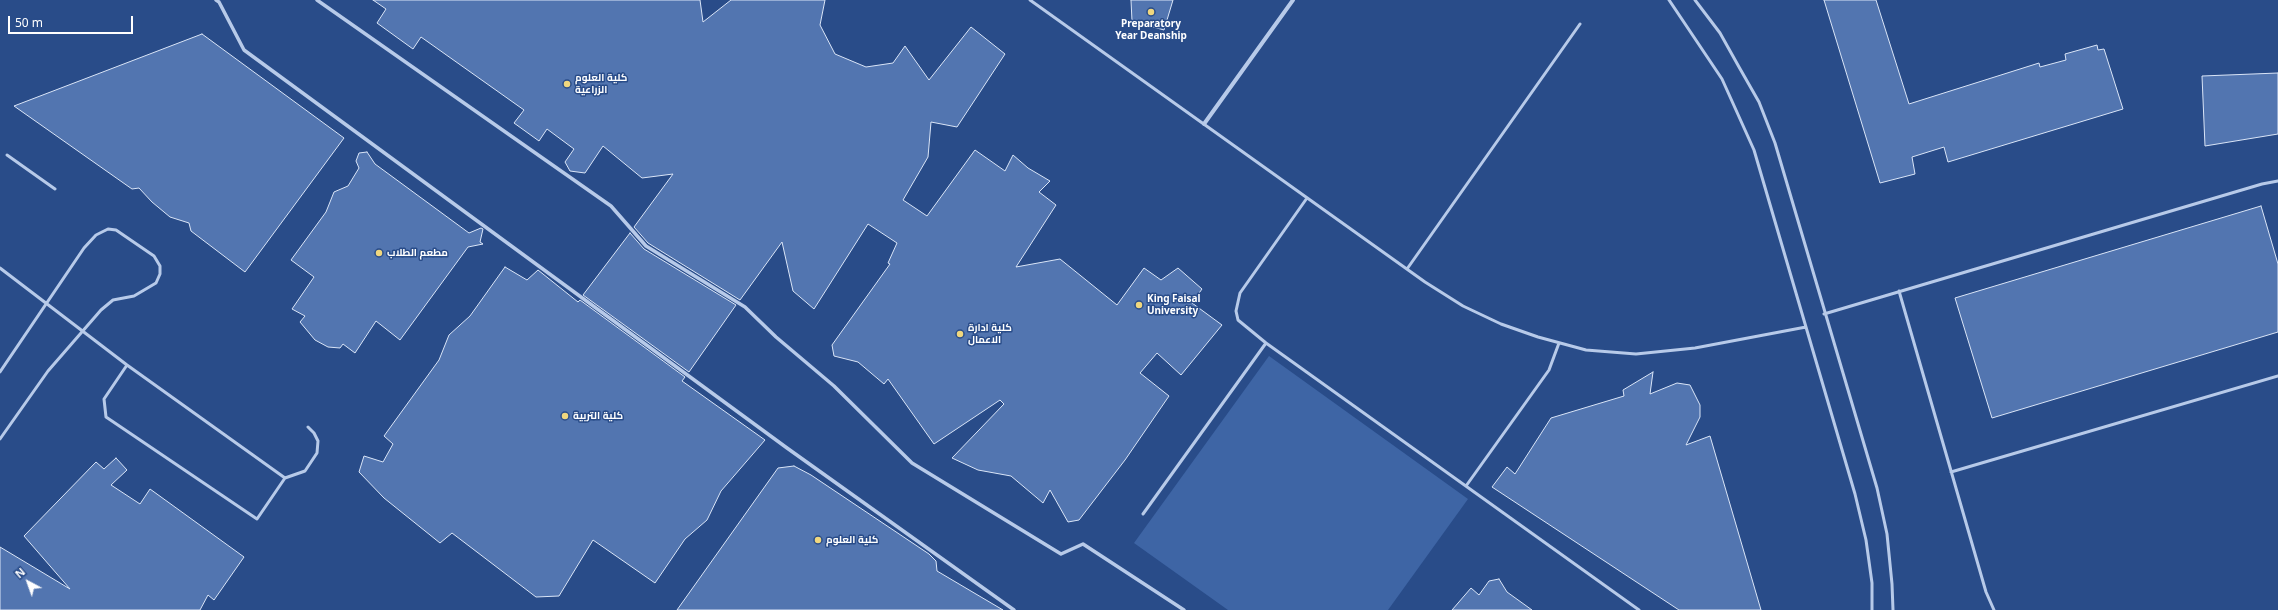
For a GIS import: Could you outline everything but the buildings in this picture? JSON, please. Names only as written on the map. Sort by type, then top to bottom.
[{"type":"street","points":[[216,0],[219,2],[244,50],[787,448],[1014,610]]},
{"type":"street","points":[[317,0],[611,206],[646,246],[745,307],[776,337],[834,386],[912,463],[1061,554],[1083,544],[1184,610]]},
{"type":"street","points":[[1204,124],[1293,0]]},
{"type":"lane","points":[[1030,0],[1406,269],[1463,306],[1501,324],[1559,343],[1586,350],[1636,354],[1696,348],[1806,327]]},
{"type":"lane","points":[[1668,0],[1722,79],[1740,116],[1754,150],[1855,494],[1864,532],[1872,583],[1872,610]]},
{"type":"lane","points":[[1695,0],[1720,33],[1759,102],[1775,143],[1824,314],[1877,488],[1886,534],[1892,584],[1893,610]]},
{"type":"lane","points":[[1406,269],[1580,24]]},
{"type":"lane","points":[[7,155],[55,189]]},
{"type":"lane","points":[[1824,314],[2262,184],[2278,181]]},
{"type":"lane","points":[[1307,198],[1240,293],[1236,311],[1238,320],[1266,343],[1639,610]]},
{"type":"lane","points":[[0,372],[46,304],[96,235],[108,229],[116,230],[154,256],[160,266],[160,274],[156,283],[134,296],[113,300],[82,332],[48,371],[0,439]]},
{"type":"lane","points":[[0,268],[82,332],[285,478]]},
{"type":"lane","points":[[1899,291],[1986,592],[1994,610]]},
{"type":"lane","points":[[1143,514],[1266,343]]},
{"type":"lane","points":[[1466,486],[1549,370],[1554,361],[1559,343]]},
{"type":"lane","points":[[127,365],[104,400],[106,417],[257,519],[285,478],[305,471],[317,453],[318,441],[314,433],[308,427]]},
{"type":"lane","points":[[1951,472],[2278,376]]},
{"type":"shaded area","points":[[1269,356],[1468,499],[1388,610],[1228,610],[1134,543]]},
{"type":"place","name":"Preparatory Year Deanship","points":[[1151,12]]},
{"type":"place","name":"كلية العلوم الزراعية","points":[[567,84]]},
{"type":"place","name":"مطعم الطلاب","points":[[379,253]]},
{"type":"place","name":"King Faisal University","points":[[1139,305]]},
{"type":"place","name":"كلية ادارة الاعمال","points":[[960,334]]},
{"type":"place","name":"كلية التربية","points":[[565,416]]},
{"type":"place","name":"كلية العلوم","points":[[818,540]]}]
